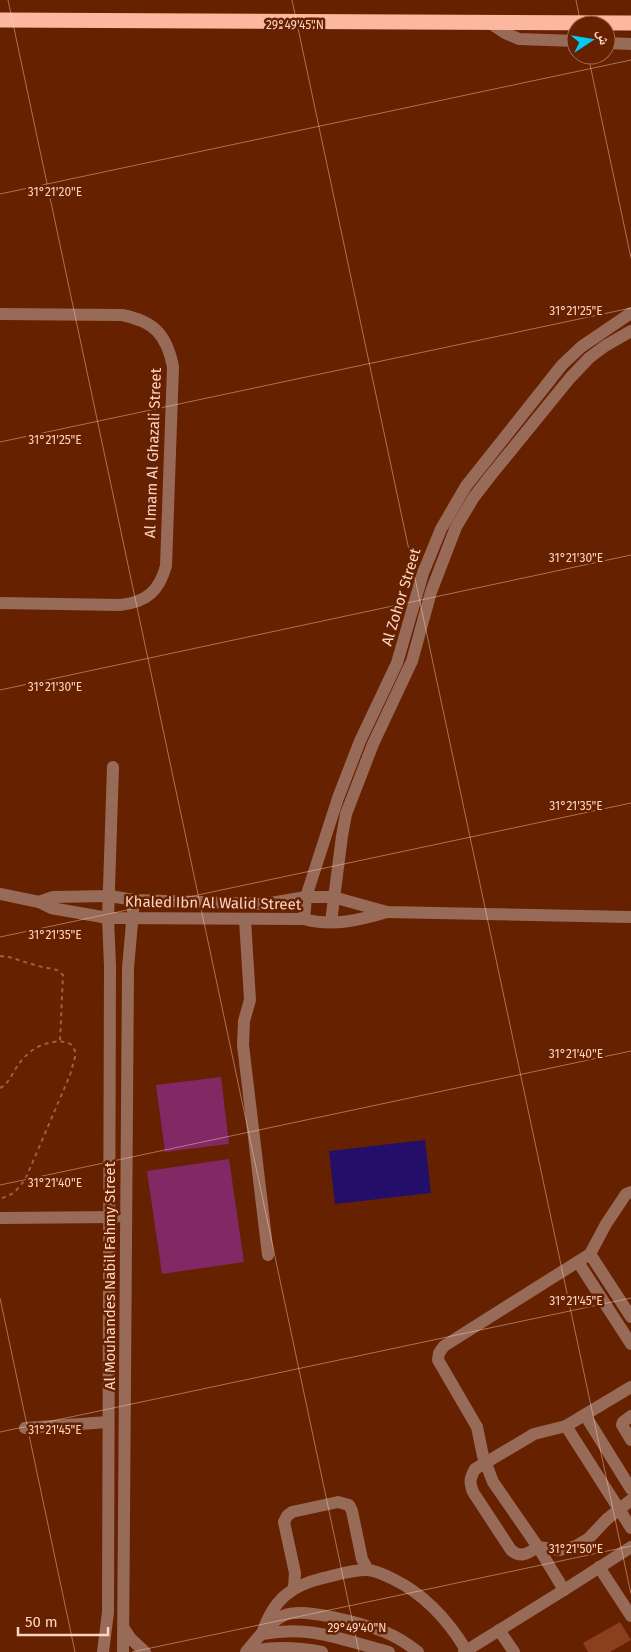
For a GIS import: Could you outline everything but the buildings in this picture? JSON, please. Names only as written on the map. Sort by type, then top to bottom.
[{"type":"highway","points":[[0,20],[631,24]]},
{"type":"street","points":[[490,23],[505,33],[519,39],[566,41]]},
{"type":"street","points":[[616,43],[631,44]]},
{"type":"street","name":"Al Zohor Street","points":[[304,919],[306,897],[346,775],[397,663],[422,573],[441,529],[458,499],[494,449],[571,356],[600,333],[631,313]]},
{"type":"street","name":"Al Imam Al Ghazali Street","points":[[0,314],[122,315],[138,318],[163,337],[170,351],[173,367],[166,566],[156,590],[146,598],[134,603],[120,605],[0,603]]},
{"type":"street","name":"Al Zohor Street","points":[[331,922],[346,814],[373,744],[412,661],[431,592],[456,528],[485,482],[570,378],[589,358],[631,331]]},
{"type":"street","name":"Al Mouhandes Nabil Fahmy Street","points":[[103,1652],[108,1612],[110,950],[108,918],[114,767]]},
{"type":"street","name":"Khaled Ibn Al Walid Street","points":[[0,894],[39,902],[51,908],[108,918],[304,919],[318,923],[358,920],[387,912]]},
{"type":"street","name":"Khaled Ibn Al Walid Street","points":[[39,902],[52,897],[110,896],[134,900],[265,904],[306,897],[333,897],[387,912],[631,916]]},
{"type":"street","name":"Al Mouhandes Nabil Fahmy Street","points":[[124,1652],[128,968],[134,900]]},
{"type":"street","points":[[245,920],[250,1000],[244,1021],[243,1045],[268,1255]]},
{"type":"street","points":[[564,1590],[538,1547],[493,1482],[485,1463],[477,1427],[441,1367],[438,1360],[439,1353],[444,1346],[590,1254],[606,1224],[626,1194],[631,1192]]},
{"type":"street","points":[[0,1218],[126,1217]]},
{"type":"street","points":[[590,1254],[631,1317]]},
{"type":"street","points":[[578,1262],[631,1344]]},
{"type":"street","points":[[631,1387],[566,1426],[534,1434],[475,1469],[470,1477],[470,1485],[473,1492],[515,1554],[526,1554],[538,1547],[560,1550],[576,1546],[588,1539],[618,1509],[631,1500]]},
{"type":"street","points":[[585,1415],[631,1489]]},
{"type":"street","points":[[631,1416],[622,1425],[631,1440]]},
{"type":"street","points":[[25,1428],[108,1422]]},
{"type":"street","points":[[566,1426],[631,1528]]},
{"type":"street","points":[[294,1588],[296,1573],[284,1522],[292,1512],[338,1502],[348,1505],[352,1512],[362,1559],[368,1570]]},
{"type":"street","points":[[262,1634],[268,1618],[277,1604],[294,1588],[316,1580],[359,1570],[368,1570],[382,1574],[421,1596],[446,1621],[465,1651],[631,1546]]},
{"type":"street","points":[[599,1567],[631,1616]]},
{"type":"street","points":[[247,1652],[272,1624],[284,1615],[291,1613],[306,1613],[369,1627],[401,1640],[418,1652]]},
{"type":"street","points":[[125,1630],[131,1639],[145,1652]]},
{"type":"street","points":[[499,1630],[514,1652]]},
{"type":"street","points":[[262,1634],[306,1631],[333,1636],[389,1652]]},
{"type":"street","points":[[247,1652],[263,1648],[322,1652]]},
{"type":"path","points":[[0,956],[56,970],[63,975],[60,1041]]},
{"type":"path","points":[[0,1088],[35,1047],[60,1041],[72,1045],[75,1057],[65,1089],[25,1180],[14,1193],[0,1199]]},
{"type":"shaded area","points":[[221,1077],[229,1144],[165,1152],[156,1085]]},
{"type":"shaded area","points":[[425,1140],[431,1193],[335,1204],[329,1151]]},
{"type":"shaded area","points":[[229,1159],[244,1262],[162,1274],[147,1171]]}]
